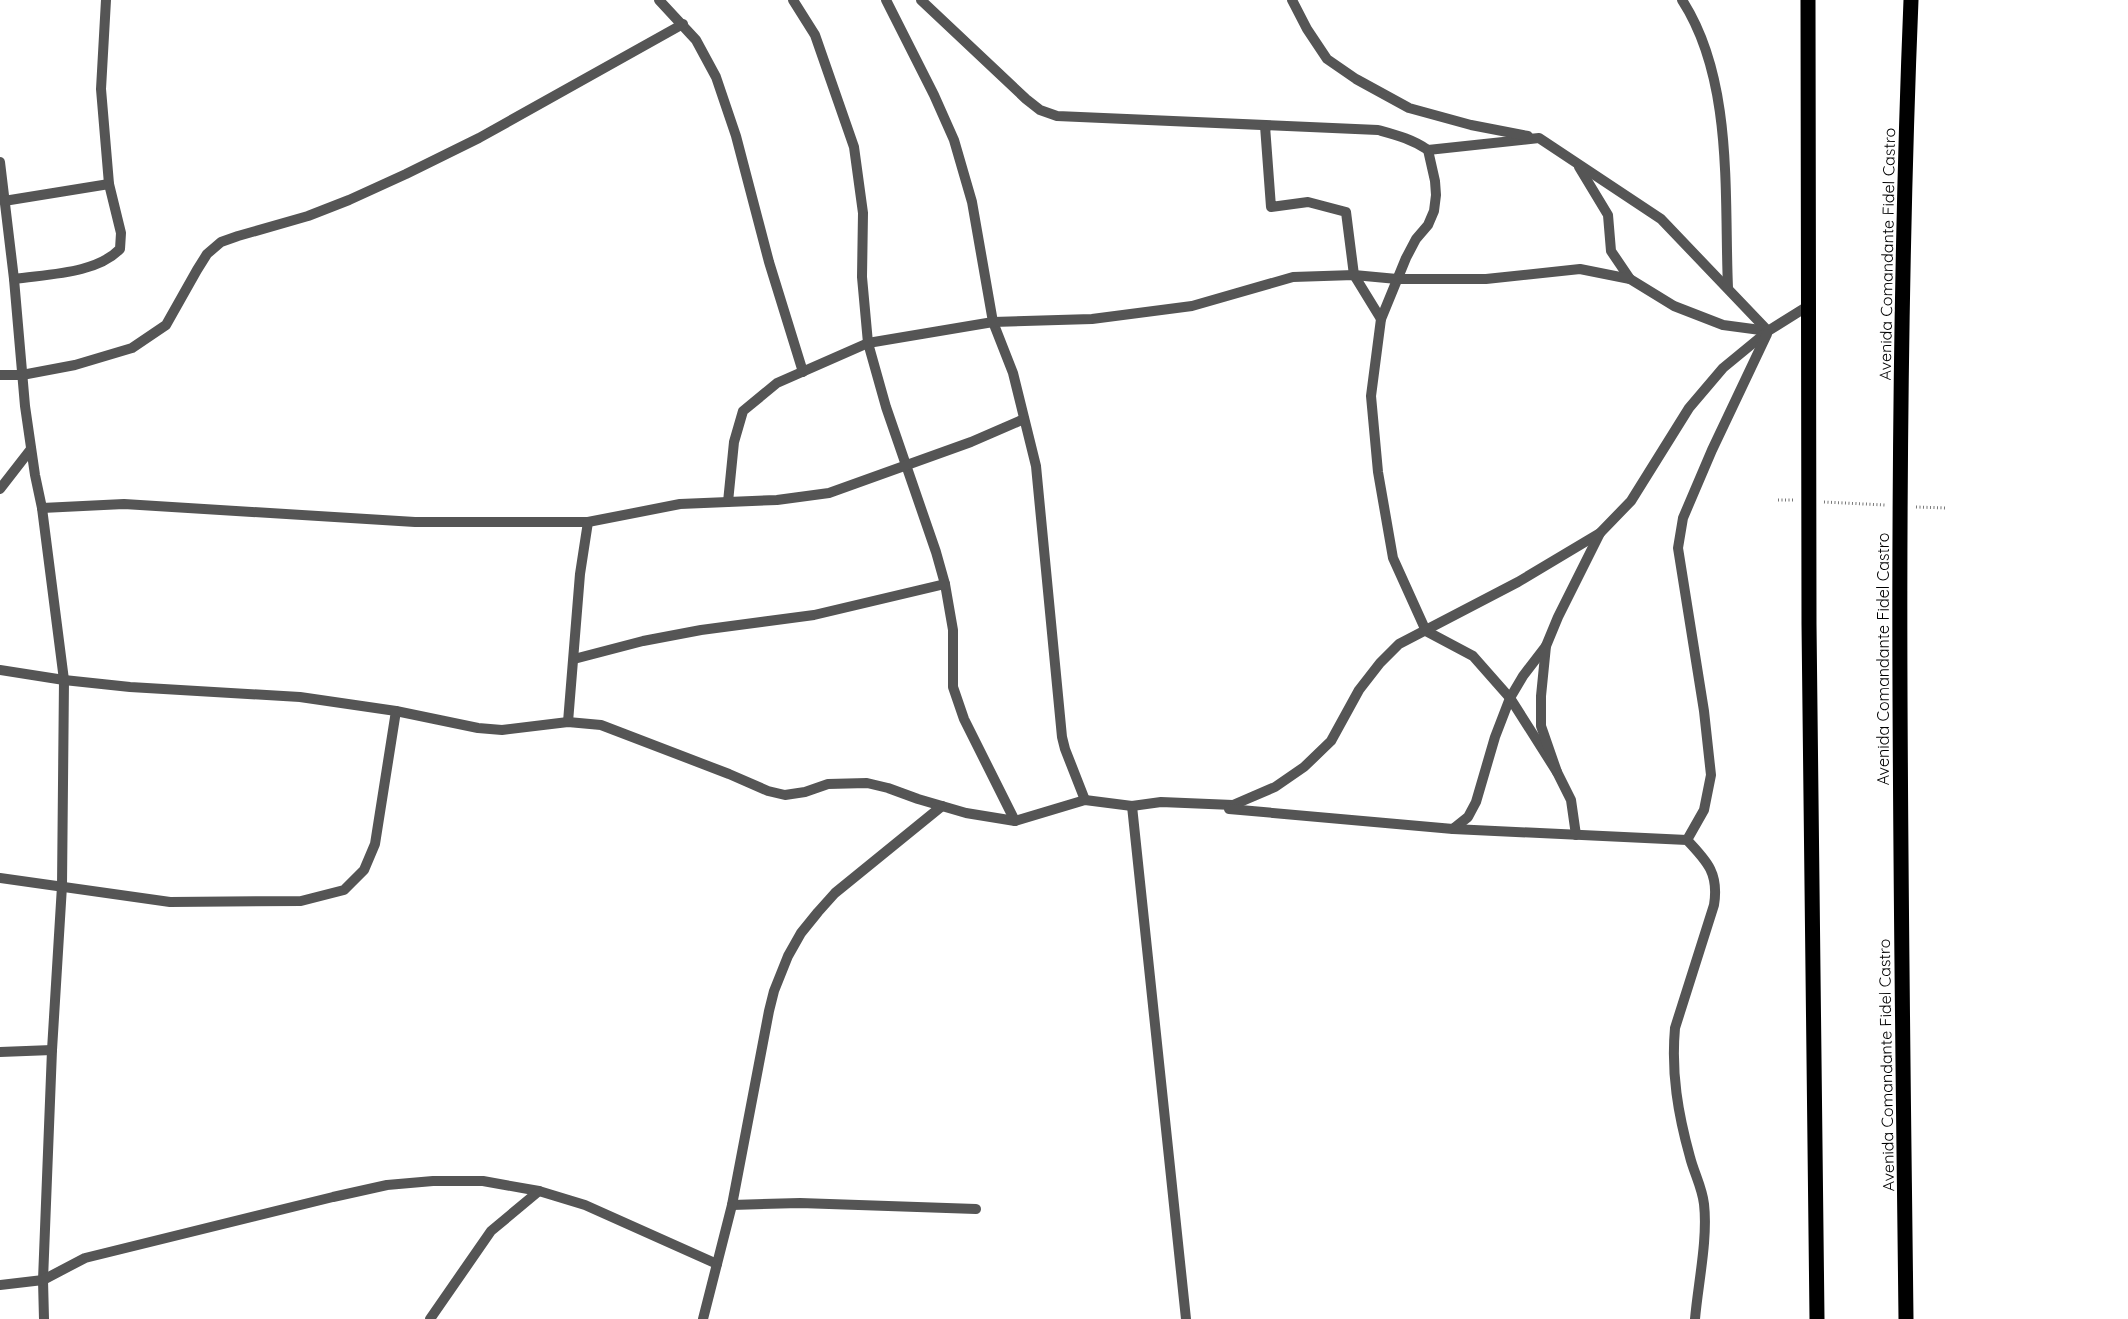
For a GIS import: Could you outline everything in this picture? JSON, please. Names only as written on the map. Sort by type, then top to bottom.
[{"type":"highway","points":[[1808,0],[1809,624],[1817,1319]]},
{"type":"highway","name":"Avenida Comandante Fidel Castro","points":[[1906,1319],[1899,623],[1905,149],[1911,0]]},
{"type":"street","points":[[14,279],[82,269],[111,259],[120,249],[121,234],[109,184],[101,90],[106,0]]},
{"type":"street","points":[[659,0],[696,40],[716,77],[736,136],[769,262],[803,372]]},
{"type":"street","points":[[793,0],[815,35],[854,148],[863,213],[862,277],[868,343],[886,407],[936,552],[945,584],[953,630],[952,687],[964,719],[1015,821]]},
{"type":"street","points":[[886,0],[934,95],[954,140],[972,202],[993,322],[1013,373],[1036,466],[1062,737],[1064,749],[1085,800]]},
{"type":"street","points":[[921,0],[1026,99],[1040,110],[1057,116],[1378,130],[1402,136],[1428,150],[1539,138]]},
{"type":"street","points":[[1292,0],[1307,29],[1327,59],[1356,79],[1409,108],[1471,125],[1539,138],[1661,219],[1768,331]]},
{"type":"street","points":[[1682,0],[1690,12],[1706,49],[1723,130],[1728,288]]},
{"type":"street","points":[[0,374],[22,375],[75,365],[132,348],[166,326],[197,270],[208,254],[221,242],[308,216],[406,174],[479,138],[683,24]]},
{"type":"street","points":[[1264,126],[1271,207],[1308,202],[1346,212],[1354,275],[1381,319]]},
{"type":"street","points":[[1428,150],[1435,181],[1434,211],[1428,225],[1416,240],[1406,258],[1381,319],[1371,396],[1378,472],[1393,558],[1426,631],[1472,656],[1510,698],[1557,772],[1571,800],[1576,835]]},
{"type":"street","points":[[0,162],[31,449],[42,508],[64,680],[62,886],[52,1050],[43,1280],[44,1319]]},
{"type":"street","points":[[1577,163],[1608,215],[1611,251],[1630,279]]},
{"type":"street","points":[[4,201],[109,184]]},
{"type":"street","points":[[728,502],[734,442],[742,411],[778,383],[868,343],[993,322],[1092,319],[1192,306],[1293,277],[1354,275],[1397,280],[1486,279],[1580,269],[1630,279],[1674,306],[1723,325],[1768,331]]},
{"type":"street","points":[[0,670],[64,680],[189,692],[300,697],[396,711],[478,728],[502,730],[568,722],[601,725],[720,770],[768,791],[785,795],[805,792],[828,784],[867,783],[966,813],[1015,821],[1085,800],[1132,806],[1161,802],[1233,805],[1275,787],[1304,767],[1331,741],[1359,690],[1380,663],[1399,644],[1518,582],[1600,533],[1631,501],[1689,408],[1723,368],[1768,331],[1808,306]]},
{"type":"street","points":[[1688,840],[1704,810],[1710,775],[1704,711],[1678,548],[1681,526],[1712,450],[1768,331]]},
{"type":"street","points":[[42,508],[124,504],[415,522],[588,522],[680,504],[777,500],[829,493],[971,442],[1024,419]]},
{"type":"street","points":[[0,488],[31,449]]},
{"type":"street","points":[[568,722],[580,574],[588,522]]},
{"type":"street","points":[[1453,829],[1468,817],[1476,802],[1495,736],[1510,698],[1523,676],[1546,646],[1558,617],[1600,533]]},
{"type":"street","points":[[574,659],[643,641],[702,630],[814,615],[945,584]]},
{"type":"street","points":[[1546,646],[1540,712],[1542,726],[1557,772]]},
{"type":"street","points":[[0,878],[170,902],[301,901],[344,890],[364,870],[375,844],[396,711]]},
{"type":"street","points":[[1161,802],[1453,829],[1688,840],[1705,860],[1717,888],[1708,929],[1696,960],[1675,1028],[1674,1044],[1679,1115],[1691,1162],[1701,1188],[1704,1205],[1700,1278],[1695,1319]]},
{"type":"street","points":[[703,1319],[732,1205],[769,1012],[774,991],[788,956],[801,933],[835,893],[942,806]]},
{"type":"street","points":[[1132,806],[1186,1319]]},
{"type":"street","points":[[0,1052],[52,1050]]},
{"type":"street","points":[[0,1285],[43,1280],[85,1258],[386,1185],[433,1181],[483,1181],[539,1191],[585,1205],[717,1264]]},
{"type":"street","points":[[430,1319],[491,1231],[539,1191]]},
{"type":"street","points":[[732,1205],[800,1203],[976,1209]]},
{"type":"path","points":[[1778,500],[1798,501]]},
{"type":"path","points":[[1818,502],[1887,505]]},
{"type":"path","points":[[1907,506],[1946,508]]}]
